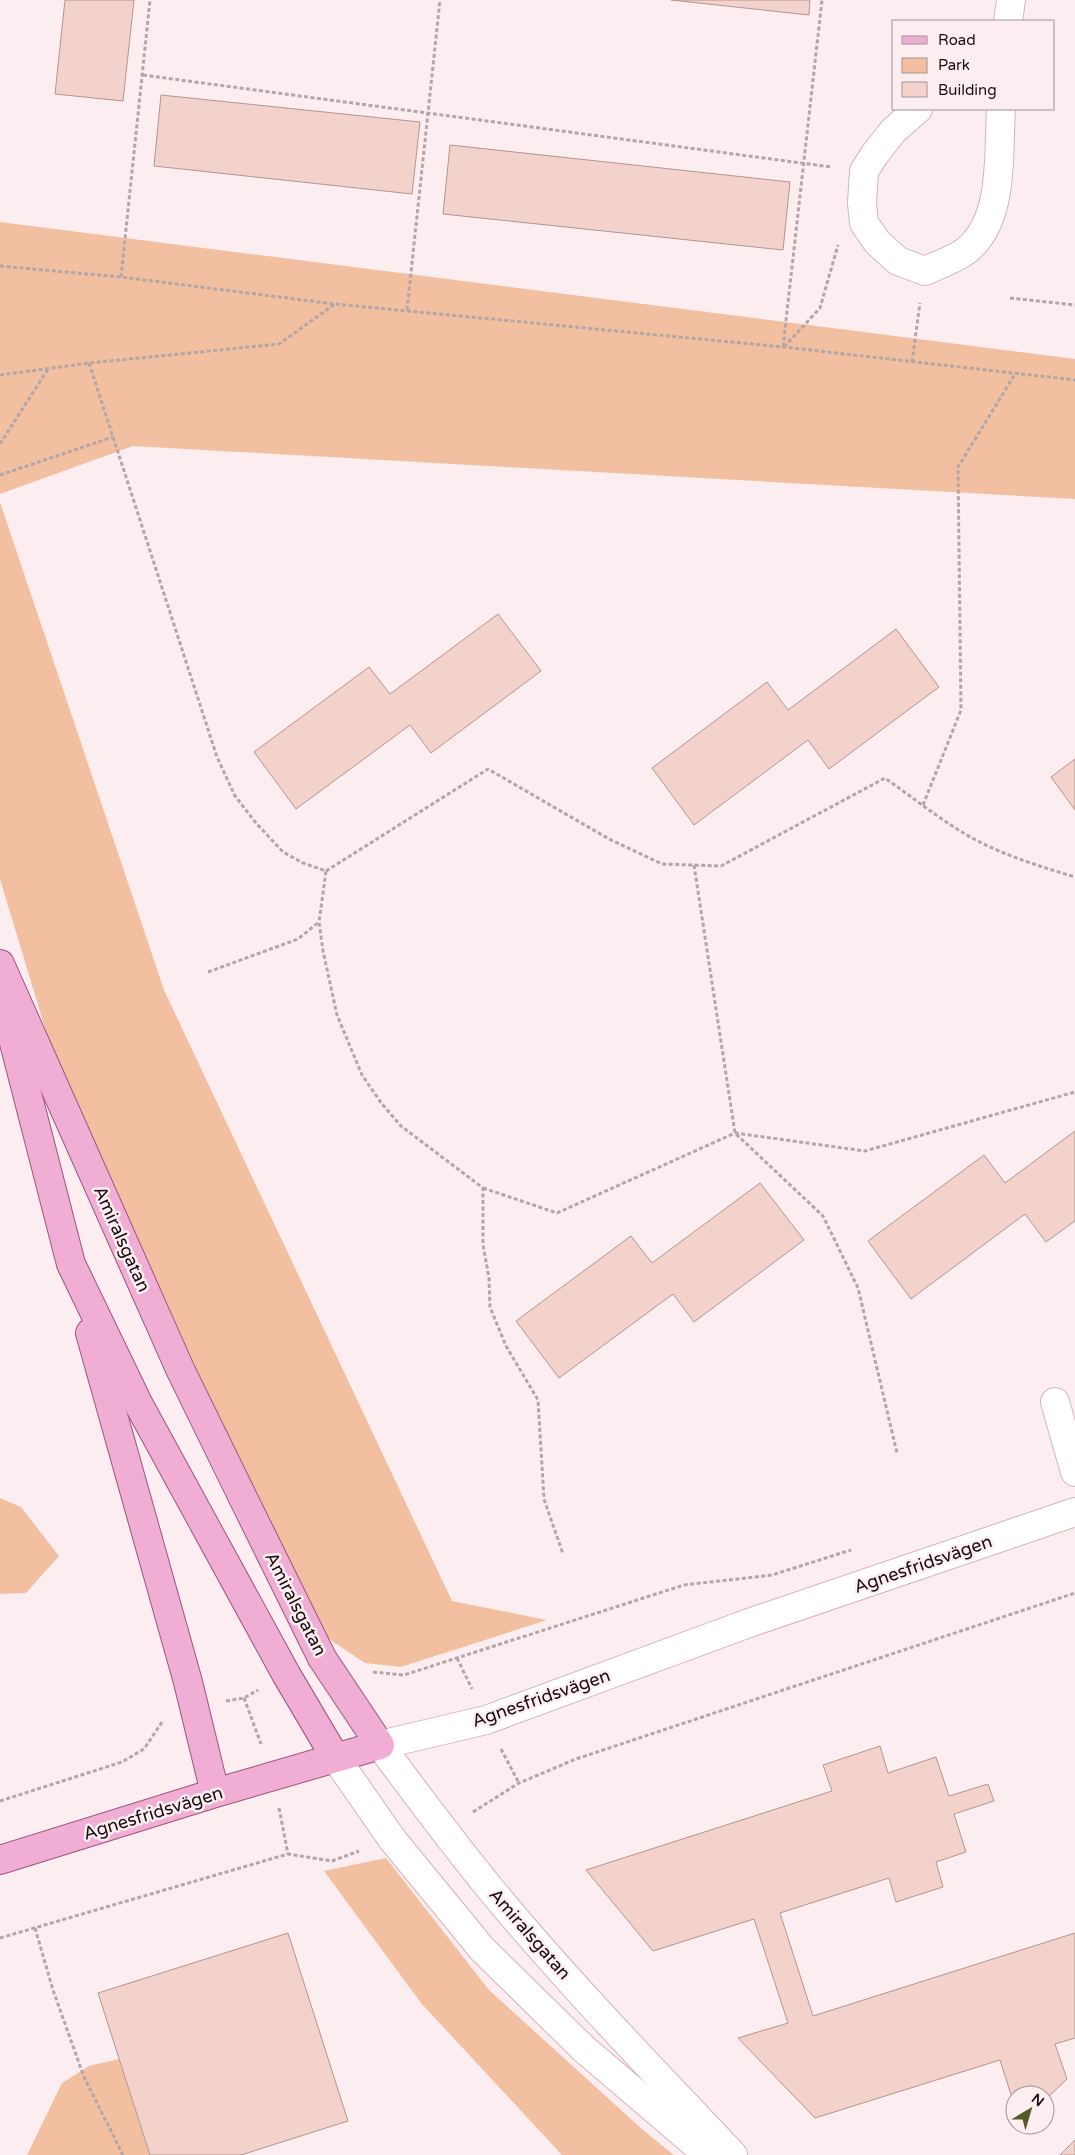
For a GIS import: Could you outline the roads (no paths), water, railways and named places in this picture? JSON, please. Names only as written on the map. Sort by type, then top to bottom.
[{"type":"main road","name":"Amiralsgatan","points":[[0,964],[180,1369],[322,1658],[380,1746]]},
{"type":"main road","points":[[0,990],[71,1264],[195,1708],[216,1793]]},
{"type":"main road","points":[[71,1264],[139,1405],[282,1666],[335,1757]]},
{"type":"main road","name":"Agnesfridsvägen","points":[[0,1860],[335,1757],[380,1746]]},
{"type":"street","points":[[1008,20],[1010,0]]},
{"type":"street","points":[[917,110],[894,131],[864,171],[862,202],[864,222],[877,242],[898,261],[925,271],[966,251],[982,232],[996,197],[1001,110]]},
{"type":"street","points":[[1056,1402],[1075,1472]]},
{"type":"street","name":"Agnesfridsvägen","points":[[380,1746],[493,1717],[749,1623],[1075,1512]]},
{"type":"street","name":"Amiralsgatan","points":[[380,1746],[494,1893],[606,2021],[733,2155]]},
{"type":"street","points":[[335,1757],[392,1838],[489,1955],[584,2049],[708,2155]]}]
